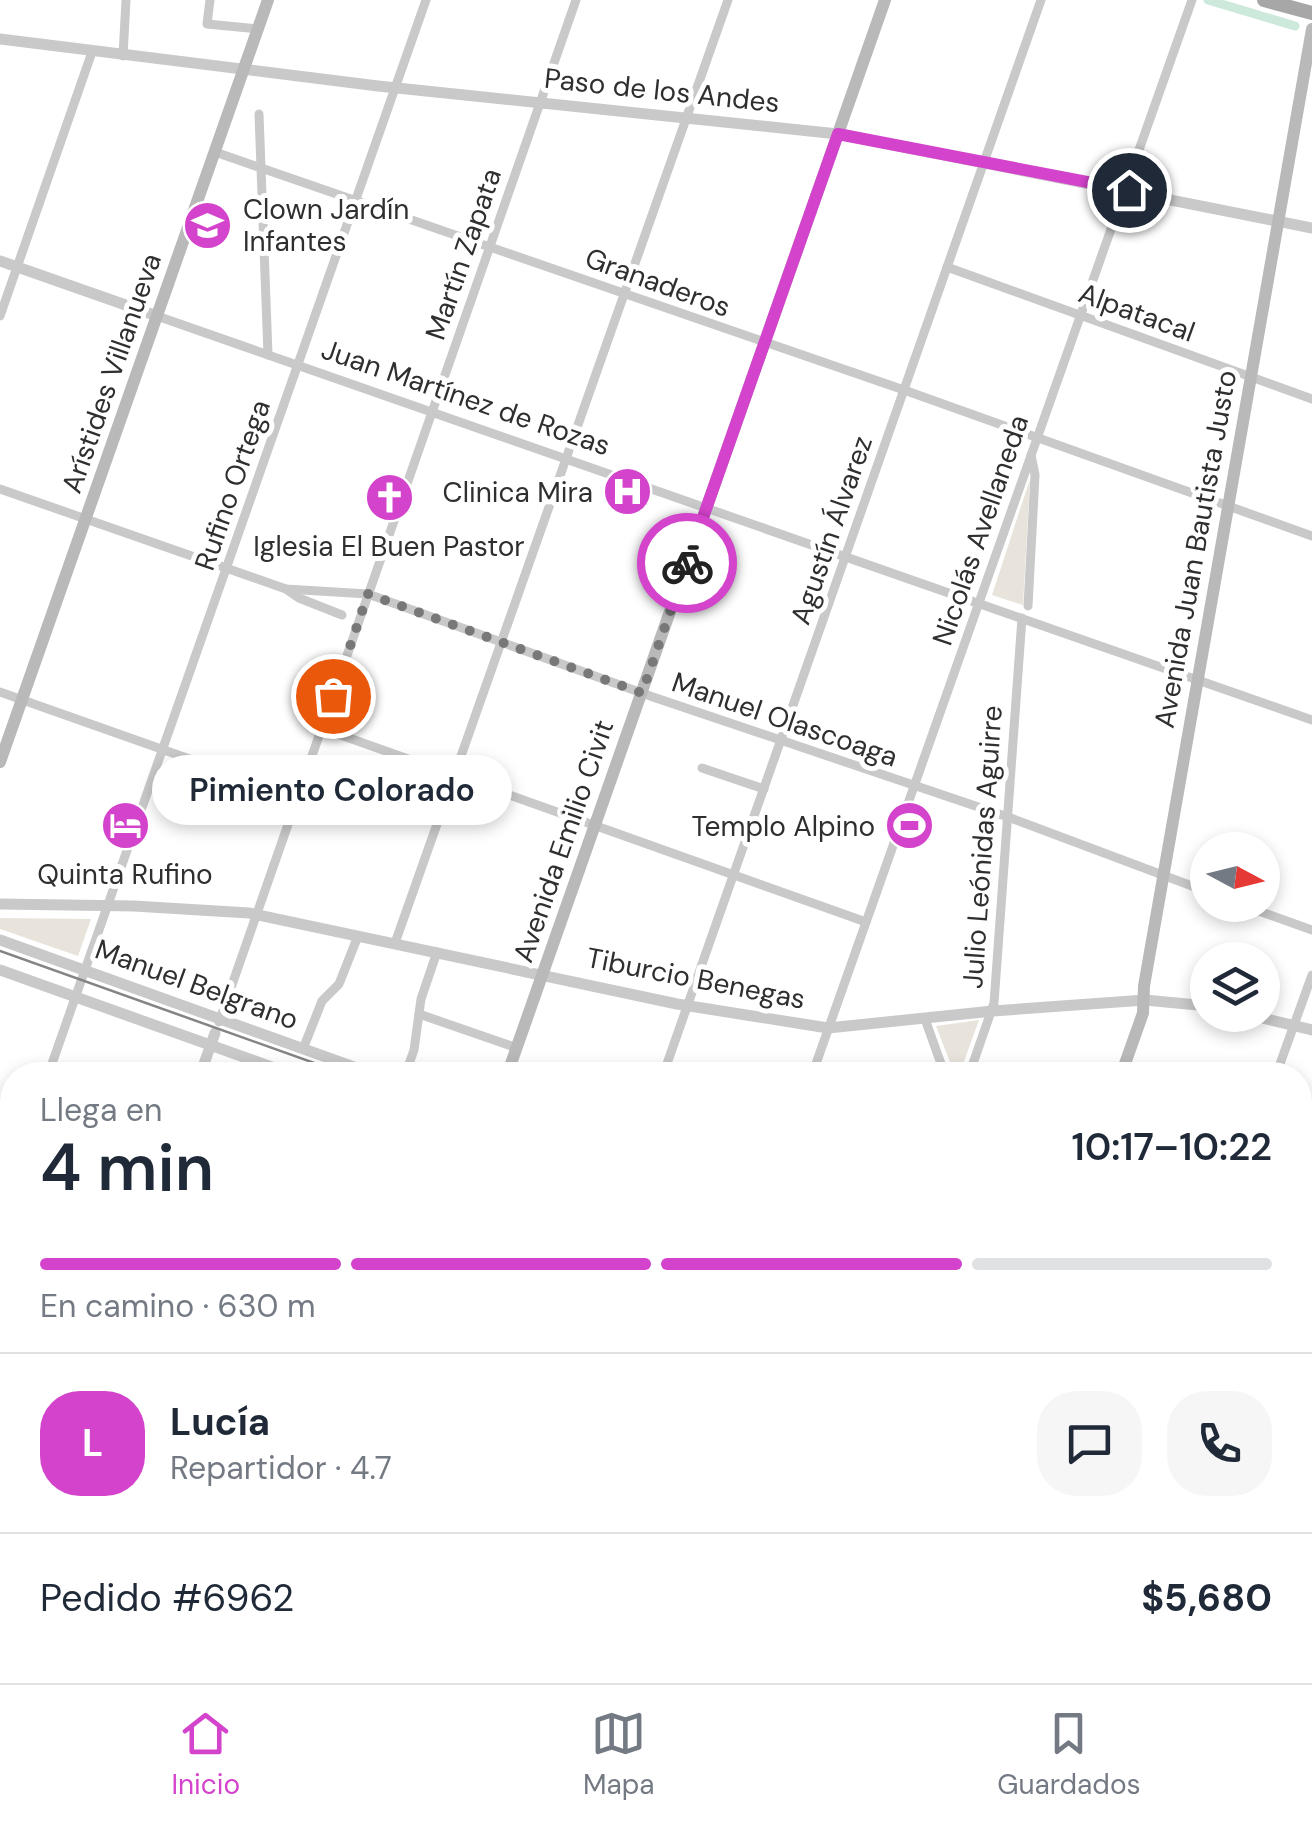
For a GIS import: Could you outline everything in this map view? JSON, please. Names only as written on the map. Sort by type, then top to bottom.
[{"type":"main road","name":"Arístides Villanueva","points":[[0,762],[268,0]]},
{"type":"main road","name":"Avenida Emilio Civit","points":[[512,1062],[885,0]]},
{"type":"main road","points":[[1264,0],[1312,14]]},
{"type":"main road","name":"Avenida Juan Bautista Justo","points":[[1126,1062],[1143,1013],[1312,29]]},
{"type":"street","points":[[123,56],[126,0]]},
{"type":"street","points":[[210,0],[207,24],[258,29]]},
{"type":"street","name":"Rufino Ortega","points":[[53,1062],[426,0]]},
{"type":"street","name":"Martín Zapata","points":[[215,1032],[576,0]]},
{"type":"street","points":[[395,943],[728,0]]},
{"type":"street","name":"Agustín Álvarez","points":[[668,1062],[1041,0]]},
{"type":"street","name":"Nicolás Avellaneda","points":[[816,1062],[978,603],[1029,476],[1031,455],[1192,0]]},
{"type":"street","name":"Paso de los Andes","points":[[0,39],[395,88],[838,134],[1312,228]]},
{"type":"street","points":[[0,316],[92,52]]},
{"type":"street","points":[[259,114],[268,355]]},
{"type":"street","name":"Granaderos","points":[[215,152],[904,390],[1312,536]]},
{"type":"street","name":"Juan Martínez de Rozas","points":[[0,260],[1312,720]]},
{"type":"street","name":"Alpatacal","points":[[947,267],[1312,399]]},
{"type":"street","points":[[1028,606],[1029,476]]},
{"type":"street","name":"Manuel Olascoaga","points":[[0,488],[286,588],[368,594],[642,693],[1008,817],[1190,885]]},
{"type":"street","name":"Manuel Olascoaga","points":[[286,588],[299,598],[342,615]]},
{"type":"street","name":"Julio Leónidas Aguirre","points":[[974,1062],[992,1011],[1022,618]]},
{"type":"street","points":[[0,692],[297,797]]},
{"type":"street","points":[[322,728],[866,922]]},
{"type":"street","points":[[702,768],[764,789]]},
{"type":"street","name":"Tiburcio Benegas","points":[[0,904],[256,914],[688,1006],[828,1028],[1144,1000],[1190,1004]]},
{"type":"street","points":[[1280,919],[1312,930]]},
{"type":"street","points":[[304,1049],[322,1000],[339,984],[358,936]]},
{"type":"street","name":"Manuel Belgrano","points":[[0,940],[83,977],[220,1019],[332,1062]]},
{"type":"street","points":[[410,1062],[421,999],[437,952]]},
{"type":"street","name":"Manuel Belgrano","points":[[0,970],[256,1062]]},
{"type":"street","points":[[1281,1062],[1312,975]]},
{"type":"street","points":[[420,1014],[517,1048]]},
{"type":"street","points":[[925,1018],[940,1062]]},
{"type":"street","points":[[1280,1022],[1312,1030]]},
{"type":"street","points":[[204,1062],[215,1032]]},
{"type":"shaded area","points":[[1030,479],[1023,605],[992,595]]},
{"type":"shaded area","points":[[0,918],[91,919],[78,956],[0,929]]},
{"type":"shaded area","points":[[979,1020],[964,1062],[950,1062],[936,1026]]},
{"type":"waterway","points":[[1208,0],[1295,26]]},
{"type":"tram line","points":[[0,951],[312,1062]]},
{"type":"way so far","points":[[333,696],[368,594],[642,693],[687,563]]},
{"type":"place","name":"Clown Jardín Infantes","points":[[208,225]]},
{"type":"place","name":"Clinica Mira","points":[[628,492]]},
{"type":"place","name":"Iglesia El Buen Pastor","points":[[389,498]]},
{"type":"place","name":"Pimiento Colorado","points":[[333,696]]},
{"type":"place","name":"Quinta Rufino","points":[[125,826]]},
{"type":"place","name":"Templo Alpino","points":[[910,826]]},
{"type":"route","points":[[687,563],[838,134],[1129,190]]}]
